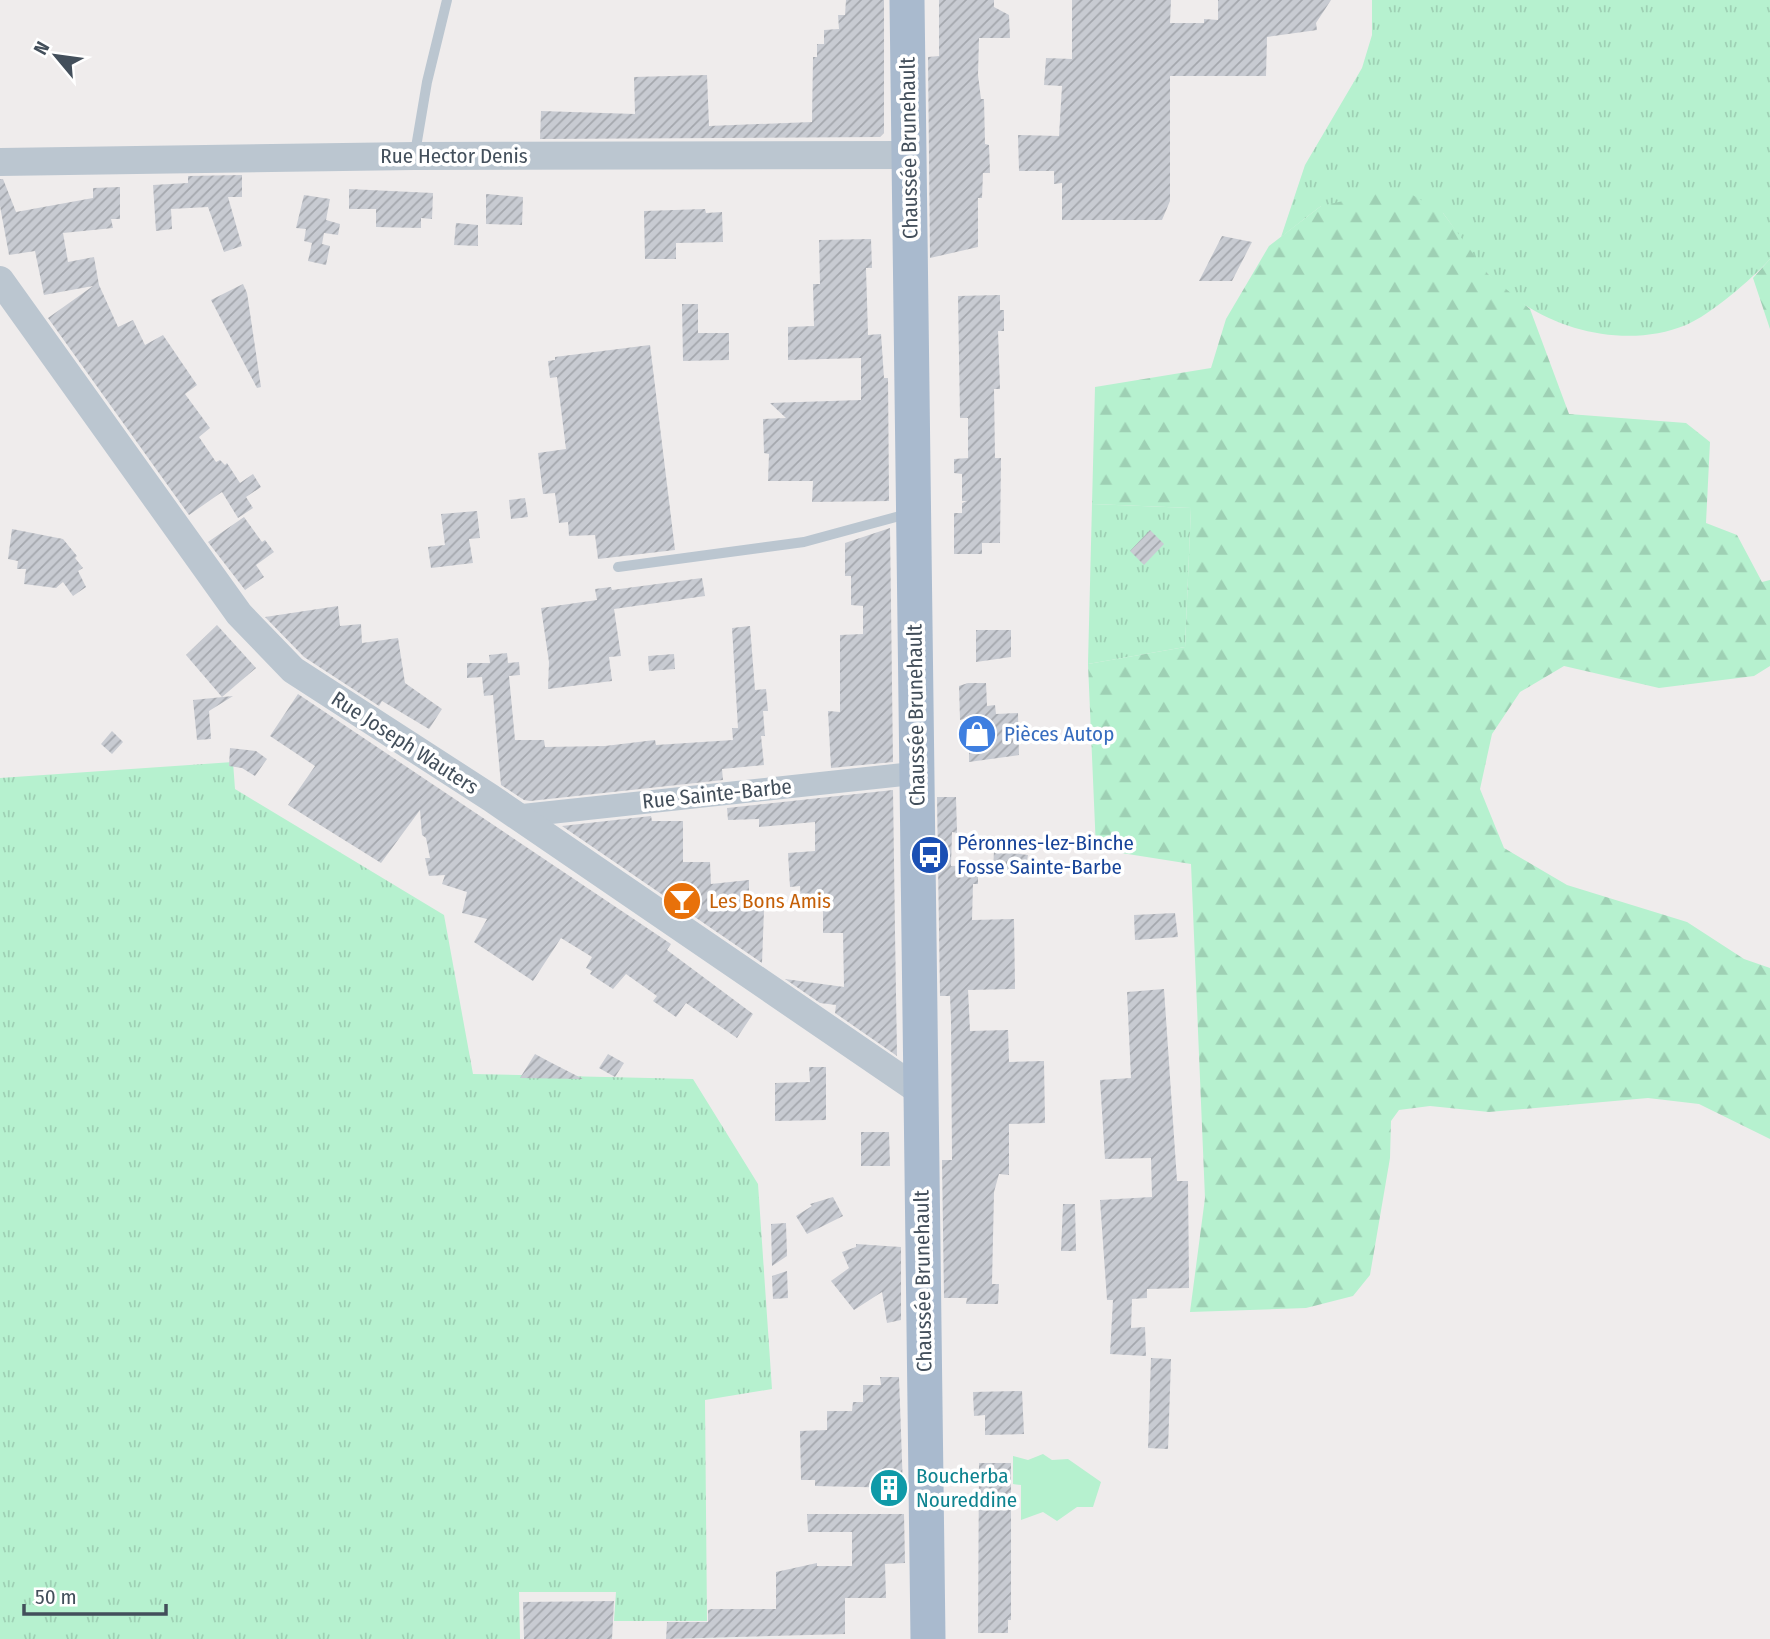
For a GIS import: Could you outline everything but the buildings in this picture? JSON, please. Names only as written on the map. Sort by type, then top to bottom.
[{"type":"main road","name":"Chaussée Brunehault","points":[[907,0],[928,1639]]},
{"type":"street","name":"Rue Hector Denis","points":[[0,162],[414,156],[909,155]]},
{"type":"street","name":"Rue Joseph Wauters","points":[[0,280],[231,603],[260,639],[293,670],[518,816],[921,1092]]},
{"type":"street","name":"Rue Sainte-Barbe","points":[[518,816],[917,772]]},
{"type":"lane","points":[[414,156],[427,82],[447,0]]},
{"type":"lane","points":[[618,568],[804,542],[914,512]]},
{"type":"green space","points":[[1372,0],[1770,0],[1770,259],[1730,296],[1696,320],[1660,333],[1634,336],[1579,329],[1553,320],[1529,307],[1506,292],[1487,273],[1443,213],[1321,206],[1281,237],[1305,165],[1362,68],[1372,35]]},
{"type":"green space","points":[[1401,188],[1443,213],[1488,274],[1530,309],[1569,414],[1686,423],[1710,442],[1706,523],[1737,535],[1762,582],[1770,580],[1770,666],[1754,676],[1659,688],[1564,666],[1520,692],[1492,734],[1480,789],[1504,848],[1567,885],[1687,922],[1744,959],[1770,968],[1770,1139],[1699,1104],[1648,1098],[1489,1112],[1430,1106],[1399,1110],[1391,1121],[1390,1158],[1370,1275],[1353,1296],[1306,1308],[1190,1312],[1205,1198],[1191,864],[1096,849],[1088,664],[1185,647],[1191,508],[1092,504],[1095,387],[1211,368],[1226,319],[1269,246],[1321,206]]},
{"type":"green space","points":[[1770,259],[1770,329],[1753,278]]},
{"type":"green space","points":[[1092,504],[1191,508],[1185,647],[1088,664]]},
{"type":"green space","points":[[233,762],[235,789],[444,915],[473,1074],[693,1079],[758,1184],[772,1389],[705,1400],[707,1621],[614,1621],[616,1592],[519,1592],[520,1639],[0,1639],[0,778]]},
{"type":"green space","points":[[1043,1454],[1052,1460],[1068,1459],[1101,1482],[1093,1507],[1077,1507],[1057,1521],[1043,1512],[1021,1520],[1021,1485],[1013,1484],[1013,1456],[1028,1460]]},
{"type":"place","name":"Pièces Autop","points":[[977,734]]},
{"type":"place","name":"Péronnes-lez-Binche Fosse Sainte-Barbe","points":[[930,855]]},
{"type":"place","name":"Les Bons Amis","points":[[682,901]]},
{"type":"place","name":"Boucherba Noureddine","points":[[889,1488]]}]
